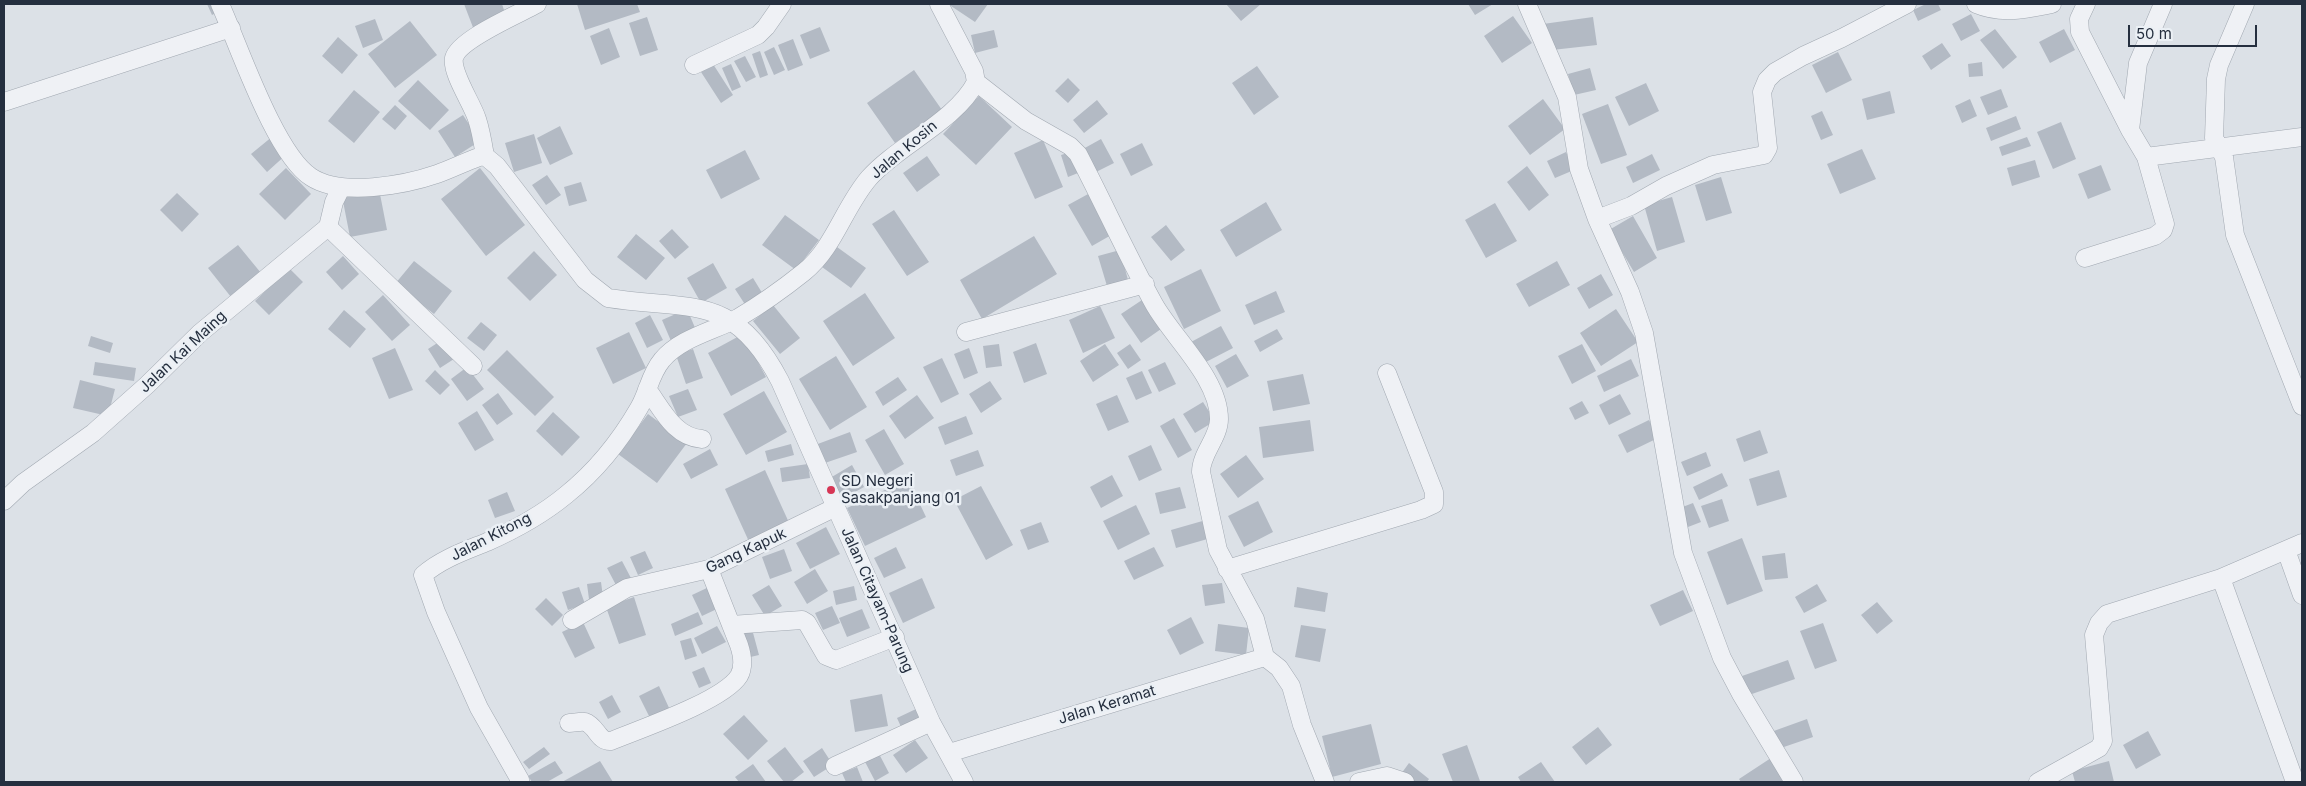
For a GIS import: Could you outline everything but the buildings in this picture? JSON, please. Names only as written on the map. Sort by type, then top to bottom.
[{"type":"street","points":[[220,4],[271,124],[286,148],[311,177],[341,188],[402,183],[437,174],[485,156],[477,118],[456,74],[454,60],[456,53],[509,11],[537,4]]},
{"type":"street","points":[[694,65],[758,35],[782,4]]},
{"type":"street","points":[[938,4],[974,71],[976,82],[1026,122],[1061,140],[1078,154],[1155,305],[1198,367],[1210,388],[1219,419],[1217,428],[1201,463],[1201,472],[1218,550],[1254,619],[1265,657],[1279,668],[1291,686],[1302,725],[1326,782]]},
{"type":"street","points":[[1527,4],[1566,97],[1579,169],[1597,219],[1638,312],[1644,332],[1683,553],[1722,658],[1741,694],[1794,782]]},
{"type":"street","points":[[1597,219],[1631,206],[1666,186],[1713,165],[1764,155],[1768,148],[1762,92],[1767,80],[1775,72],[1803,56],[1907,4]]},
{"type":"street","points":[[1976,4],[2003,11],[2016,11],[2052,4]]},
{"type":"street","points":[[2085,258],[2155,236],[2163,230],[2165,224],[2146,157],[2130,130],[2080,32],[2079,19],[2086,4]]},
{"type":"street","points":[[2130,130],[2138,63],[2143,47],[2163,4]]},
{"type":"street","points":[[2245,4],[2223,52],[2216,79],[2214,138],[2224,157],[2235,235],[2302,406]]},
{"type":"street","points":[[4,102],[231,28]]},
{"type":"street","name":"Jalan Kosin","points":[[732,321],[810,266],[824,250],[852,201],[869,178],[955,108],[976,82]]},
{"type":"street","points":[[2146,157],[2221,149],[2302,137]]},
{"type":"street","name":"Jalan Citayam-Parung","points":[[485,156],[497,166],[585,280],[596,290],[608,298],[687,305],[719,314],[739,326],[767,356],[932,722],[964,782]]},
{"type":"street","points":[[341,188],[334,202],[328,227],[473,366]]},
{"type":"street","name":"Jalan Kai Maing","points":[[4,501],[23,483],[93,433],[147,385],[200,333],[328,227]]},
{"type":"street","points":[[966,332],[1145,284]]},
{"type":"street","name":"Jalan Kitong","points":[[520,780],[479,708],[436,612],[423,575],[431,568],[454,555],[506,533],[564,497],[603,461],[640,407],[662,360],[675,348],[732,321]]},
{"type":"street","points":[[1227,569],[1421,510],[1434,504],[1434,492],[1387,373]]},
{"type":"street","points":[[647,389],[676,429],[693,438],[702,439]]},
{"type":"street","name":"Gang Kapuk","points":[[572,620],[627,588],[709,569],[836,508]]},
{"type":"street","points":[[2038,782],[2099,748],[2103,741],[2094,635],[2099,623],[2107,614],[2221,578],[2294,546],[2302,595]]},
{"type":"street","points":[[569,723],[584,722],[589,724],[602,739],[606,742],[611,741],[703,702],[723,690],[739,675],[742,656],[709,569]]},
{"type":"street","points":[[2221,578],[2296,773]]},
{"type":"street","points":[[731,625],[802,620],[807,623],[826,656],[836,660],[895,637]]},
{"type":"street","name":"Jalan Keramat","points":[[950,753],[1265,657]]},
{"type":"street","points":[[835,766],[932,722]]},
{"type":"street","points":[[1359,782],[1387,776],[1405,782]]},
{"type":"place","name":"SD Negeri Sasakpanjang 01","points":[[831,490]]}]
